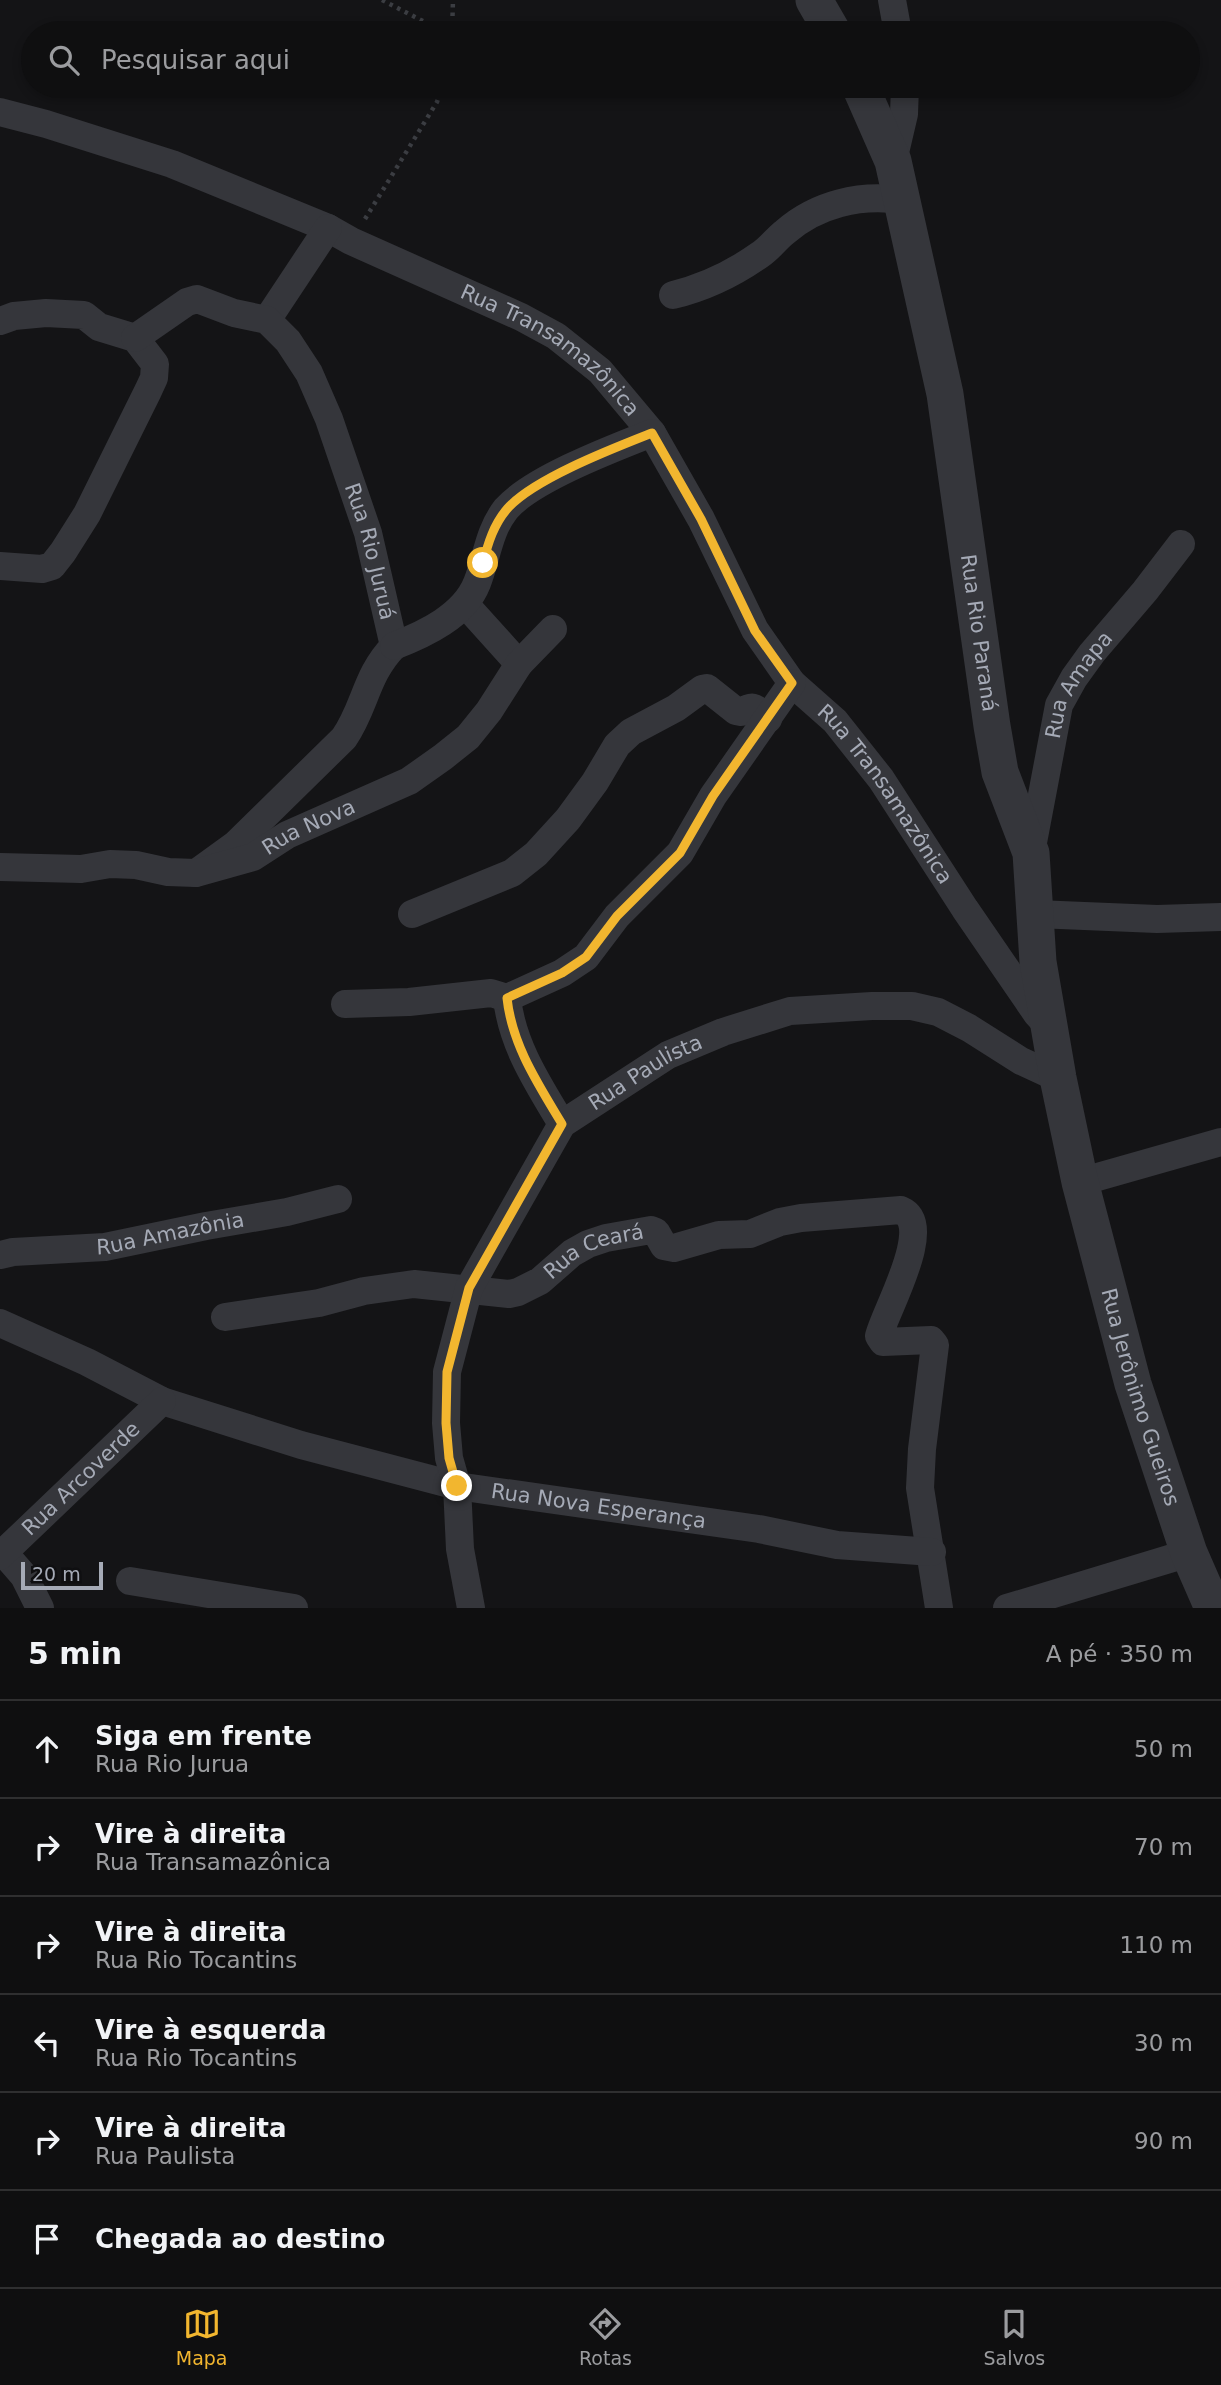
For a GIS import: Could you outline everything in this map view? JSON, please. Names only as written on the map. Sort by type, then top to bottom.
[{"type":"street","points":[[814,0],[826,21]]},
{"type":"street","points":[[892,0],[896,21]]},
{"type":"street","name":"Rua Rio Paraná","points":[[865,98],[893,161],[944,394],[1000,772],[1031,853],[1038,962],[1058,1078],[1080,1182]]},
{"type":"street","points":[[893,161],[904,114],[905,98]]},
{"type":"street","name":"Rua Transamazônica","points":[[0,112],[172,164],[340,234],[522,317],[556,335],[600,370],[652,433],[701,519],[755,631],[792,683],[835,722],[881,779],[965,909],[1037,1014],[1051,1029]]},
{"type":"street","points":[[673,295],[719,281],[764,252],[786,230],[836,204],[877,197],[901,200]]},
{"type":"street","points":[[135,338],[187,302],[198,299],[234,313],[267,320],[340,234]]},
{"type":"street","points":[[0,321],[14,316],[76,313],[91,319],[99,327],[135,338],[155,364],[154,378],[86,514],[52,566],[42,569],[0,566]]},
{"type":"street","name":"Rua Rio Juruá","points":[[196,873],[236,844],[344,738],[355,722],[377,665],[394,646],[368,533],[329,419],[309,373],[288,341],[267,320]]},
{"type":"street","points":[[394,646],[435,627],[465,604],[477,584],[488,541],[498,521],[528,490],[652,433]]},
{"type":"street","name":"Rua Amapa","points":[[1031,853],[1059,705],[1074,678],[1181,544]]},
{"type":"street","points":[[465,604],[519,664]]},
{"type":"street","name":"Rua Nova","points":[[0,867],[81,869],[110,864],[196,873],[253,857],[287,835],[409,781],[443,757],[468,737],[489,711],[519,664],[553,629]]},
{"type":"street","points":[[345,1003],[409,1002],[491,993],[507,998],[562,973],[586,957],[617,916],[680,853],[713,796],[792,683]]},
{"type":"street","points":[[412,914],[512,873],[536,854],[568,819],[618,745],[631,732],[676,708],[702,688],[707,688],[736,712],[753,707],[768,719]]},
{"type":"street","points":[[1036,914],[1157,919],[1221,917]]},
{"type":"street","points":[[507,998],[510,1023],[522,1052],[562,1124]]},
{"type":"street","name":"Rua Paulista","points":[[471,1608],[460,1549],[457,1486],[449,1458],[446,1423],[447,1372],[469,1288],[562,1124],[668,1055],[723,1032],[790,1011],[912,1006],[938,1012],[1021,1061],[1058,1078]]},
{"type":"street","points":[[1080,1182],[1221,1142]]},
{"type":"street","name":"Rua Jerônimo Gueiros","points":[[1080,1182],[1133,1384],[1189,1553],[1213,1608]]},
{"type":"street","name":"Rua Amazônia","points":[[0,1255],[105,1247],[287,1212],[338,1199]]},
{"type":"street","name":"Rua Ceará","points":[[225,1317],[319,1303],[364,1291],[414,1284],[509,1294],[540,1281],[572,1253],[588,1244],[645,1230],[656,1232],[664,1246],[674,1248],[719,1235],[750,1234],[780,1222],[801,1218],[901,1210],[911,1219],[910,1253],[899,1290],[879,1336],[883,1342],[931,1340],[935,1345],[920,1488],[932,1552]]},
{"type":"street","name":"Rua Nova Esperança","points":[[0,1323],[86,1362],[162,1401],[301,1446],[457,1486],[759,1529],[837,1545],[932,1552]]},
{"type":"street","name":"Rua Arcoverde","points":[[2,1555],[162,1401]]},
{"type":"street","points":[[932,1552],[939,1608]]},
{"type":"street","points":[[1007,1608],[1189,1553]]},
{"type":"street","points":[[2,1555],[23,1576],[40,1608]]},
{"type":"street","points":[[130,1581],[294,1608]]},
{"type":"path","points":[[382,0],[423,21]]},
{"type":"path","points":[[452,21],[453,0]]},
{"type":"path","points":[[340,234],[438,98]]},
{"type":"route","points":[[457,1486],[449,1458],[446,1423],[447,1372],[469,1288],[562,1124],[522,1052],[510,1023],[507,998],[562,973],[586,957],[602,940],[617,916],[680,853],[713,796],[792,683],[755,631],[701,519],[652,433],[616,447],[528,490],[498,521],[488,541],[483,563]]}]
